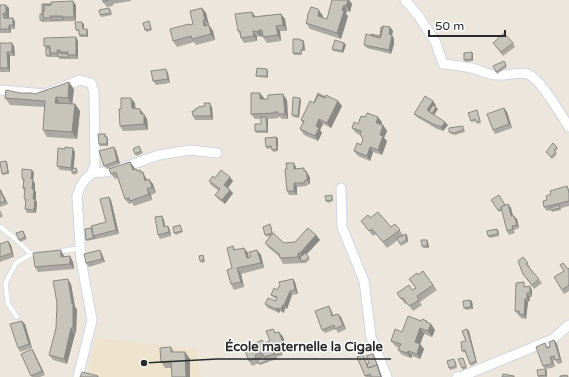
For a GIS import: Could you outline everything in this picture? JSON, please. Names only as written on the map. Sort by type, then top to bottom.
[{"type":"street","points":[[405,0],[418,15],[436,43],[443,64],[472,68],[497,75],[518,73],[528,74],[535,78],[552,99],[569,127]]},
{"type":"street","points":[[0,90],[46,94],[80,80],[91,83],[94,92],[95,165],[92,173],[84,181],[77,196],[81,260],[92,320],[78,377]]},
{"type":"street","points":[[92,173],[116,170],[159,155],[190,150],[218,153]]},
{"type":"street","points":[[341,188],[342,227],[364,281],[371,337],[387,377]]},
{"type":"street","points":[[457,377],[463,376],[553,339],[569,325]]},
{"type":"lane","points":[[0,227],[8,232],[31,254]]},
{"type":"lane","points":[[51,253],[80,248]]},
{"type":"lane","points":[[17,317],[8,304],[6,282],[16,263],[31,254],[44,254]]},
{"type":"shaded area","points":[[95,338],[197,349],[201,377],[87,377]]},
{"type":"building","points":[[332,0],[348,0],[346,6],[344,5],[342,10],[344,11],[337,33],[306,23],[311,7],[318,9],[318,16],[327,19]]},
{"type":"building","points":[[73,1],[74,17],[50,16],[50,18],[43,18],[44,5],[51,5],[51,2]]},
{"type":"building","points":[[42,4],[51,4],[44,5],[43,13],[42,13]]},
{"type":"building","points":[[0,5],[6,5],[6,13],[3,13],[4,18],[13,18],[13,25],[9,25],[9,29],[0,29]]},
{"type":"building","points":[[109,8],[110,13],[100,15],[99,10]]},
{"type":"building","points":[[202,8],[205,20],[203,20],[204,26],[209,25],[211,34],[192,39],[191,36],[173,41],[170,29],[193,24],[190,11]]},
{"type":"building","points":[[252,12],[253,17],[281,14],[283,25],[276,26],[278,35],[263,37],[262,30],[259,30],[257,32],[253,31],[254,36],[241,38],[240,31],[238,31],[235,14]]},
{"type":"building","points":[[40,14],[43,14],[44,20],[40,20]]},
{"type":"building","points":[[62,17],[64,19],[52,20],[51,18]]},
{"type":"building","points":[[149,21],[151,29],[145,30],[143,23]]},
{"type":"building","points":[[75,22],[82,22],[83,29],[87,29],[87,35],[79,35],[79,30],[76,30]]},
{"type":"building","points":[[383,26],[390,27],[389,34],[392,35],[389,50],[364,45],[366,34],[380,38]]},
{"type":"building","points":[[381,27],[383,27],[380,38],[371,35],[380,36]]},
{"type":"building","points":[[504,33],[513,43],[501,52],[493,43]]},
{"type":"building","points":[[76,37],[76,55],[68,55],[68,52],[60,52],[60,50],[57,50],[57,53],[50,53],[50,46],[44,46],[44,38]]},
{"type":"building","points":[[293,39],[303,40],[303,49],[301,50],[301,53],[293,53]]},
{"type":"building","points":[[335,40],[344,43],[342,51],[332,49]]},
{"type":"building","points":[[0,43],[12,43],[12,52],[7,52],[8,68],[0,68]]},
{"type":"building","points":[[46,48],[50,48],[51,55],[46,55]]},
{"type":"building","points":[[58,52],[61,54],[68,54],[69,57],[58,57]]},
{"type":"building","points":[[472,52],[472,59],[464,60],[464,53]]},
{"type":"building","points":[[504,61],[506,65],[496,72],[493,66]]},
{"type":"building","points":[[257,68],[267,69],[267,76],[256,76]]},
{"type":"building","points":[[166,69],[168,79],[153,81],[151,71]]},
{"type":"building","points":[[69,82],[68,98],[56,97],[55,103],[75,104],[72,132],[43,130],[45,101],[5,98],[6,90],[35,94]]},
{"type":"building","points":[[251,93],[260,93],[260,99],[268,99],[268,95],[283,94],[285,114],[278,114],[278,112],[274,112],[251,114]]},
{"type":"building","points":[[318,93],[325,98],[318,95],[314,103]]},
{"type":"building","points":[[318,95],[325,98],[326,95],[338,101],[327,123],[319,119],[316,126],[319,128],[315,136],[300,129],[304,121],[301,120],[310,101],[314,103]]},
{"type":"building","points":[[425,96],[433,101],[427,110],[445,122],[441,127],[414,114]]},
{"type":"building","points":[[293,97],[300,98],[298,116],[292,115]]},
{"type":"building","points":[[121,98],[131,98],[132,108],[140,109],[141,114],[144,114],[144,124],[120,126],[119,109],[121,109]]},
{"type":"building","points":[[204,103],[210,103],[211,116],[193,116],[192,111],[195,111],[198,107],[205,106]]},
{"type":"building","points":[[433,105],[436,107],[432,114],[429,111]]},
{"type":"building","points":[[504,108],[509,124],[493,130],[487,114]]},
{"type":"building","points":[[477,110],[480,121],[476,122],[475,119],[471,121],[468,113]]},
{"type":"building","points":[[367,113],[378,117],[376,123],[383,125],[380,135],[383,136],[378,150],[370,147],[367,156],[354,151],[357,143],[361,145],[363,139],[360,134],[361,131],[352,128],[354,122],[358,124],[361,116],[365,117]]},
{"type":"building","points":[[261,117],[266,117],[267,131],[255,131],[255,124],[261,124]]},
{"type":"building","points":[[463,126],[463,130],[454,133],[449,132],[449,128]]},
{"type":"building","points":[[98,134],[105,134],[105,137],[107,137],[107,144],[99,144]]},
{"type":"building","points":[[276,137],[277,149],[272,150],[271,146],[266,147],[265,138]]},
{"type":"building","points":[[553,143],[557,147],[554,150],[556,152],[551,157],[546,152]]},
{"type":"building","points":[[139,146],[141,151],[135,154],[133,149]]},
{"type":"building","points":[[65,147],[73,148],[71,168],[57,166],[58,148],[65,149]]},
{"type":"building","points":[[114,147],[117,161],[104,166],[99,151]]},
{"type":"building","points":[[6,161],[8,172],[2,174],[0,162]]},
{"type":"building","points":[[130,162],[133,170],[136,169],[137,171],[140,170],[141,173],[143,172],[145,181],[149,179],[152,187],[147,189],[149,194],[130,201],[129,198],[125,199],[116,172],[111,174],[109,169]]},
{"type":"building","points":[[286,163],[294,163],[294,169],[304,168],[304,171],[306,171],[307,174],[307,180],[304,181],[304,183],[294,183],[294,191],[287,191],[285,169],[287,169]]},
{"type":"building","points":[[76,168],[77,171],[72,173],[72,169]]},
{"type":"building","points":[[22,169],[32,170],[32,189],[34,189],[33,199],[35,199],[34,210],[25,209],[26,199],[24,198],[25,188],[23,188],[24,179],[22,178]]},
{"type":"building","points":[[221,170],[230,177],[224,185],[230,190],[222,200],[215,195],[220,189],[209,181],[213,176],[215,178]]},
{"type":"building","points":[[567,186],[569,201],[544,207],[543,201],[547,200],[546,196],[551,194],[550,191]]},
{"type":"building","points":[[0,190],[5,201],[0,203]]},
{"type":"building","points":[[332,195],[332,200],[326,201],[325,196]]},
{"type":"building","points":[[499,195],[505,205],[501,207],[502,209],[498,210],[491,200]]},
{"type":"building","points":[[109,197],[116,230],[93,236],[91,226],[106,222],[100,199]]},
{"type":"building","points":[[508,204],[511,216],[514,216],[517,225],[512,226],[513,229],[507,231],[501,207]]},
{"type":"building","points":[[559,205],[560,208],[551,210],[550,208]]},
{"type":"building","points":[[378,212],[391,227],[395,224],[400,230],[383,242],[372,229],[369,231],[361,221],[368,215],[370,218]]},
{"type":"building","points":[[162,216],[164,227],[168,226],[169,232],[158,235],[155,217]]},
{"type":"building","points":[[270,224],[272,233],[265,235],[263,227]]},
{"type":"building","points":[[180,225],[182,231],[174,233],[173,227]]},
{"type":"building","points":[[92,228],[93,236],[95,237],[86,240],[85,229]]},
{"type":"building","points":[[308,228],[316,235],[300,253],[298,253],[298,257],[280,258],[279,254],[265,243],[273,233],[284,243],[295,242]]},
{"type":"building","points":[[497,229],[498,234],[488,236],[487,231]]},
{"type":"building","points":[[23,231],[25,237],[19,240],[16,233]]},
{"type":"building","points":[[406,234],[406,240],[400,244],[397,238]]},
{"type":"building","points":[[421,240],[427,240],[427,246],[422,246]]},
{"type":"building","points":[[8,241],[12,253],[0,257],[0,244]]},
{"type":"building","points":[[233,246],[234,250],[244,248],[247,258],[251,257],[249,252],[257,250],[261,263],[237,268],[241,282],[231,284],[227,270],[232,268],[227,248]]},
{"type":"building","points":[[61,250],[61,257],[70,256],[70,264],[35,267],[33,253]]},
{"type":"building","points":[[100,250],[102,259],[86,263],[84,254]]},
{"type":"building","points":[[305,253],[309,257],[305,261],[301,261],[300,256]]},
{"type":"building","points":[[203,255],[204,260],[200,261],[199,256]]},
{"type":"building","points":[[523,257],[528,263],[526,264],[539,279],[532,285],[523,274],[518,261]]},
{"type":"building","points":[[563,263],[568,269],[569,268],[569,285],[562,290],[554,277],[564,271],[560,265]]},
{"type":"building","points":[[423,271],[433,285],[417,296],[419,300],[409,306],[397,293],[409,285],[412,290],[416,288],[409,279],[417,273],[418,275]]},
{"type":"building","points":[[68,279],[72,304],[73,303],[73,328],[71,328],[64,359],[49,355],[56,328],[57,303],[53,281]]},
{"type":"building","points":[[293,279],[295,290],[290,291],[281,309],[276,309],[265,304],[268,298],[276,301],[277,297],[271,295],[274,288],[277,290],[280,285],[279,282]]},
{"type":"building","points":[[524,282],[524,287],[530,286],[530,293],[527,293],[527,299],[525,299],[524,315],[519,314],[519,311],[515,311],[516,283]]},
{"type":"building","points":[[470,300],[471,307],[464,308],[463,301]]},
{"type":"building","points":[[329,306],[332,316],[338,314],[343,325],[335,329],[334,325],[322,330],[315,311]]},
{"type":"building","points":[[408,316],[421,321],[422,319],[431,324],[428,331],[420,328],[415,342],[420,344],[417,354],[398,350],[401,344],[391,341],[395,329],[402,332]]},
{"type":"building","points":[[22,321],[29,344],[18,348],[10,324]]},
{"type":"building","points":[[273,329],[275,333],[279,332],[283,343],[272,349],[274,354],[264,357],[262,353],[255,355],[256,358],[249,361],[245,351],[252,349],[251,345],[262,340],[264,343],[270,341],[266,331]]},
{"type":"building","points":[[467,329],[476,361],[470,364],[465,350],[462,351],[461,342],[466,341],[462,331]]},
{"type":"building","points":[[554,340],[560,359],[555,360],[554,356],[550,357],[552,362],[543,366],[536,347],[545,343],[547,348],[550,347],[549,342]]},
{"type":"building","points":[[171,347],[171,352],[185,352],[186,377],[172,377],[171,361],[161,362],[160,348]]},
{"type":"building","points":[[32,349],[42,371],[31,376],[21,354]]},
{"type":"building","points":[[280,350],[281,353],[275,355],[274,352]]},
{"type":"building","points":[[373,354],[378,367],[377,365],[368,368],[367,364],[369,363],[366,356]]},
{"type":"building","points":[[363,355],[368,368],[377,365],[381,377],[371,377],[370,374],[365,376],[357,357]]},
{"type":"building","points":[[264,356],[267,361],[259,364],[257,359]]},
{"type":"building","points":[[463,358],[466,366],[462,368],[458,359]]},
{"type":"building","points":[[454,359],[456,366],[449,368],[447,361]]},
{"type":"building","points":[[545,369],[546,375],[538,376],[537,370]]},
{"type":"building","points":[[82,372],[98,376],[98,377],[80,377]]},
{"type":"building","points":[[503,374],[514,376],[514,377],[502,377]]},
{"type":"building","points":[[567,375],[568,377],[560,377],[560,376]]},
{"type":"place","name":"École maternelle la Cigale","points":[[144,363]]}]
